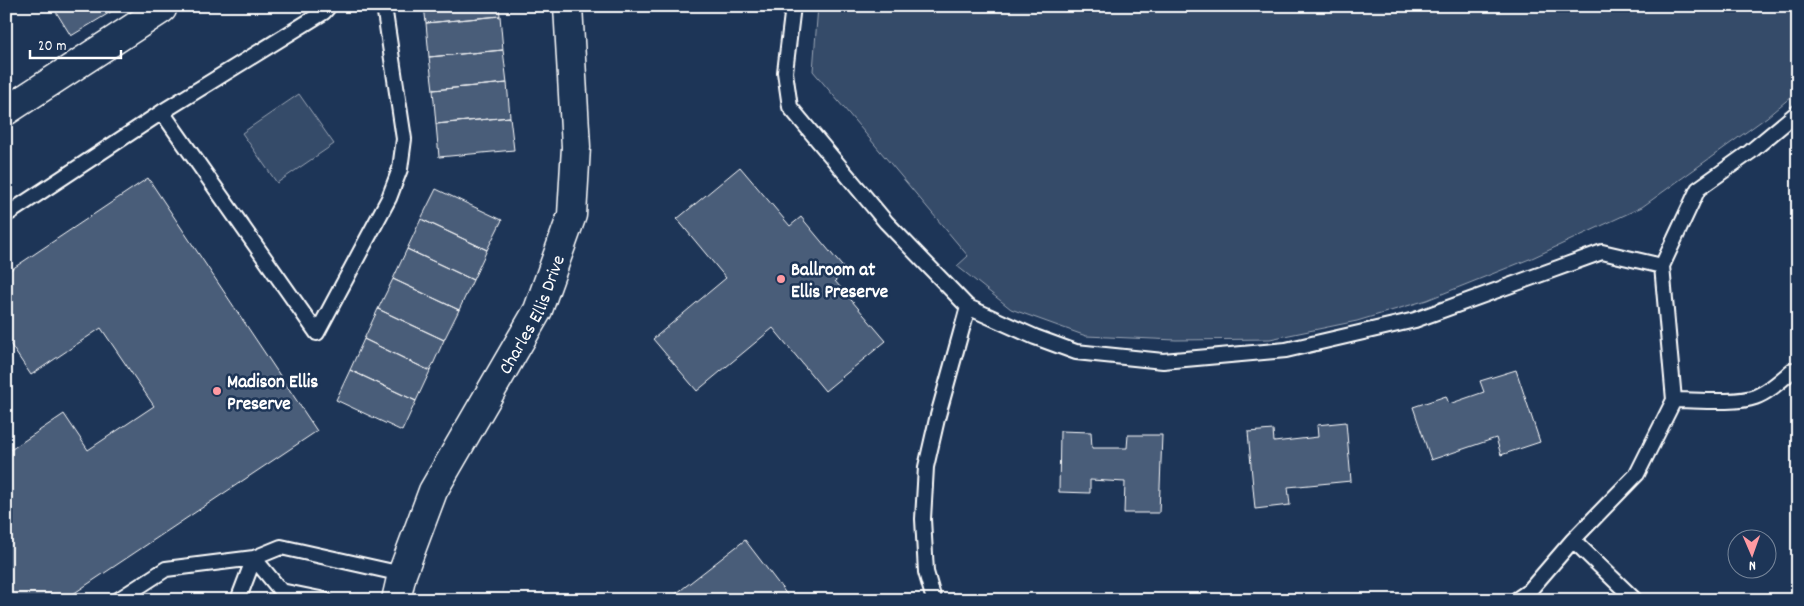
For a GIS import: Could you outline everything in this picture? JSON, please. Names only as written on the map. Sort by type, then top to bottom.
[{"type":"street","points":[[6,111],[64,75],[162,9],[162,6]]},
{"type":"street","name":"Charles Ellis Drive","points":[[396,600],[402,574],[433,491],[538,310],[572,216],[576,147],[568,6]]},
{"type":"lane","points":[[6,215],[162,112],[324,12],[329,6]]},
{"type":"lane","points":[[162,112],[317,333],[389,198],[400,169],[404,140],[384,6]]},
{"type":"lane","points":[[794,6],[785,72],[790,107],[886,222],[968,307],[1035,337],[1076,352],[1163,361],[1286,350],[1414,320],[1602,252],[1662,266]]},
{"type":"lane","points":[[1516,600],[1529,592],[1573,540],[1637,474],[1674,400],[1662,266],[1698,189],[1750,152],[1798,112]]},
{"type":"lane","points":[[934,600],[926,572],[923,519],[926,467],[937,419],[968,307]]},
{"type":"lane","points":[[1674,400],[1738,400],[1754,398],[1768,390],[1793,370]]},
{"type":"lane","points":[[1573,540],[1635,600]]},
{"type":"lane","points":[[118,600],[166,569],[254,558],[281,547],[402,574]]},
{"type":"lane","points":[[238,600],[254,558]]},
{"type":"lane","points":[[254,558],[281,591],[324,600]]},
{"type":"shaded area","points":[[818,6],[1798,6],[1798,91],[1767,117],[1642,207],[1532,258],[1427,300],[1357,321],[1270,339],[1176,340],[1086,336],[1011,309],[957,266],[968,256],[813,71]]},
{"type":"shaded area","points":[[299,94],[334,144],[277,183],[242,133]]},
{"type":"building","points":[[424,6],[499,6],[500,16],[426,23]]},
{"type":"building","points":[[53,7],[119,7],[71,36]]},
{"type":"building","points":[[500,16],[503,50],[429,57],[426,23]]},
{"type":"building","points":[[503,50],[507,83],[433,90],[429,57]]},
{"type":"building","points":[[507,83],[510,117],[436,124],[433,90]]},
{"type":"building","points":[[510,117],[514,150],[439,157],[436,124]]},
{"type":"building","name":"Ballroom at Ellis Preserve","points":[[740,167],[790,226],[801,217],[846,271],[835,281],[886,341],[825,391],[773,328],[697,391],[653,339],[726,278],[677,219]]},
{"type":"building","name":"Madison Ellis Preserve","points":[[148,178],[317,431],[64,600],[6,600],[6,453],[64,414],[88,450],[154,406],[101,328],[31,375],[6,338],[6,273]]},
{"type":"building","points":[[436,189],[502,220],[487,250],[421,219]]},
{"type":"building","points":[[421,219],[487,250],[473,280],[407,249]]},
{"type":"building","points":[[407,249],[473,280],[459,310],[393,279]]},
{"type":"building","points":[[393,279],[459,310],[444,340],[378,309]]},
{"type":"building","points":[[378,309],[444,340],[430,371],[364,339]]},
{"type":"building","points":[[364,339],[430,371],[416,401],[350,370]]},
{"type":"building","points":[[350,370],[416,401],[402,431],[336,400]]},
{"type":"building","points":[[1516,370],[1540,442],[1501,455],[1496,438],[1431,460],[1413,407],[1446,396],[1449,404],[1484,392],[1480,381]]},
{"type":"building","points":[[1346,422],[1351,481],[1288,487],[1290,505],[1255,509],[1248,432],[1273,430],[1274,442],[1318,437],[1317,425]]},
{"type":"building","points":[[1060,431],[1091,432],[1092,448],[1127,448],[1128,435],[1162,435],[1159,513],[1124,513],[1125,482],[1090,480],[1090,493],[1059,492]]},
{"type":"building","points":[[745,540],[791,600],[668,600]]},
{"type":"place","name":"Ballroom at Ellis Preserve","points":[[781,279]]},
{"type":"place","name":"Madison Ellis Preserve","points":[[217,391]]}]
